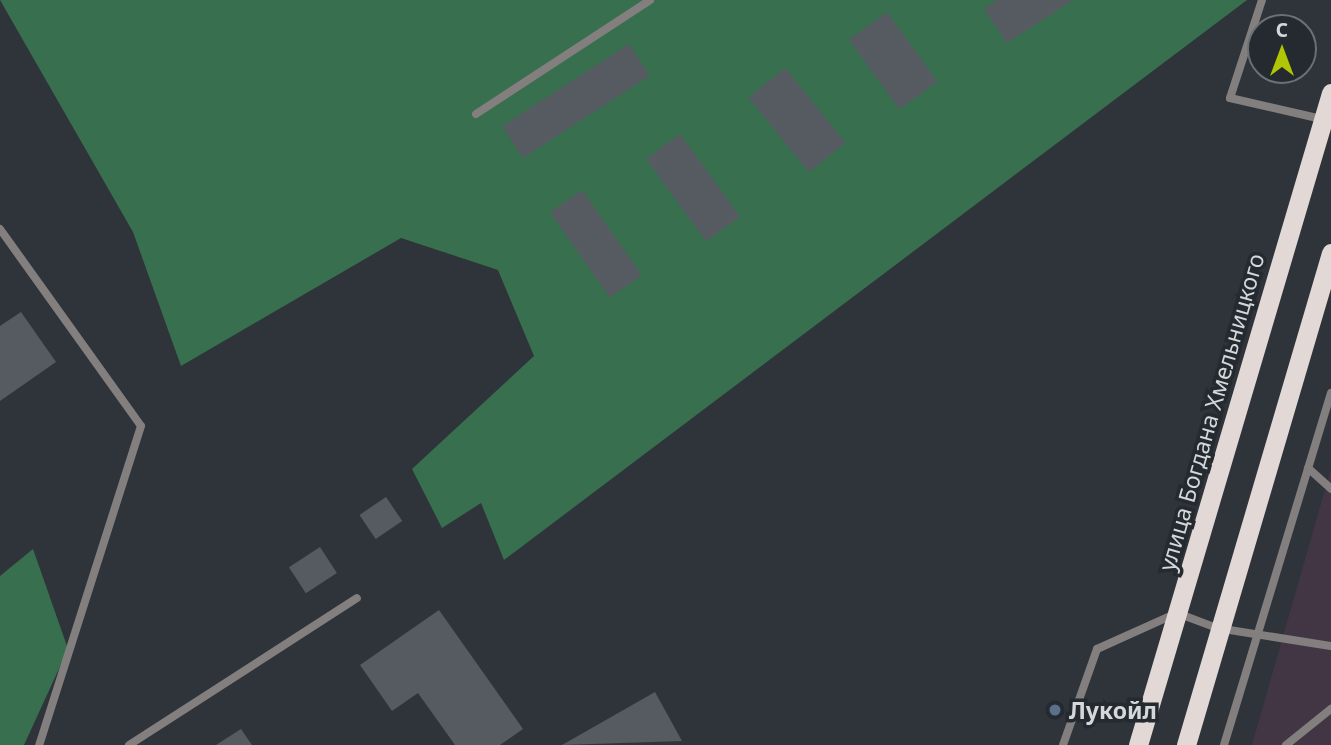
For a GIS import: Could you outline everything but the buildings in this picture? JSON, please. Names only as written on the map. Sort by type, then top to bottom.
[{"type":"highway","name":"улица Богдана Хмельницкого","points":[[1138,745],[1325,123],[1331,93]]},
{"type":"highway","points":[[1186,745],[1217,628],[1331,253]]},
{"type":"lane","points":[[476,114],[649,0]]},
{"type":"lane","points":[[1262,0],[1230,97],[1325,123]]},
{"type":"lane","points":[[0,229],[141,426],[39,745]]},
{"type":"lane","points":[[1224,745],[1331,393]]},
{"type":"lane","points":[[1308,468],[1331,489]]},
{"type":"lane","points":[[129,745],[357,598]]},
{"type":"lane","points":[[1063,745],[1097,649],[1177,613],[1217,628],[1257,631],[1331,646]]},
{"type":"lane","points":[[1286,745],[1331,709]]},
{"type":"shaded area","points":[[1331,469],[1331,745],[1252,745]]},
{"type":"green space","points":[[0,0],[1247,0],[504,560],[481,503],[442,528],[412,469],[534,356],[498,270],[401,238],[181,366],[133,232]]},
{"type":"green space","points":[[33,549],[68,649],[24,745],[0,745],[0,576]]},
{"type":"place","name":"Лукойл","points":[[1055,710]]}]
